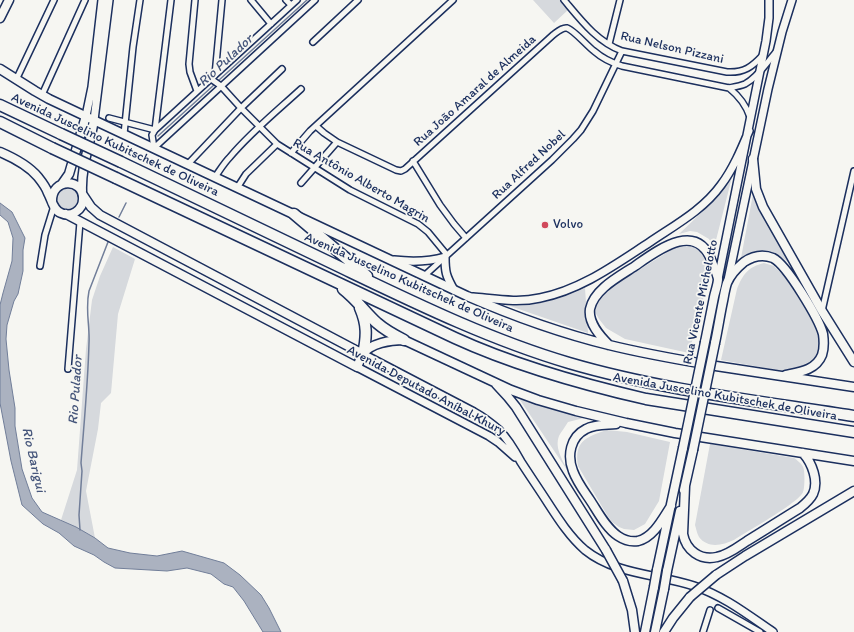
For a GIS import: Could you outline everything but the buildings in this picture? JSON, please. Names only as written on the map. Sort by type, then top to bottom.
[{"type":"highway","name":"Avenida Juscelino Kubitschek de Oliveira","points":[[0,105],[446,317],[494,337],[544,355],[591,369],[647,382],[675,388],[854,416]]},
{"type":"highway","name":"Avenida Juscelino Kubitschek de Oliveira","points":[[0,122],[52,148],[471,345],[511,361],[563,378],[646,399],[854,432]]},
{"type":"highway","points":[[294,214],[378,285]]},
{"type":"highway","points":[[333,280],[352,296],[376,322],[404,340]]},
{"type":"highway","points":[[352,296],[364,317],[366,341],[363,354]]},
{"type":"main road","points":[[53,204],[53,193],[69,174],[86,116],[92,87],[102,0]]},
{"type":"main road","points":[[0,152],[24,164],[37,176],[45,187],[53,204],[61,213],[71,214],[80,209],[83,200],[81,180],[82,170],[91,139],[109,0]]},
{"type":"main road","name":"Rua Vicente Michelotto","points":[[645,632],[764,55],[768,31],[768,0]]},
{"type":"main road","points":[[789,0],[789,8]]},
{"type":"main road","points":[[789,8],[792,0]]},
{"type":"main road","points":[[0,18],[5,4]]},
{"type":"main road","name":"Rua Vicente Michelotto","points":[[655,632],[753,159],[777,51],[789,8]]},
{"type":"main road","points":[[0,69],[42,95],[94,120],[467,296],[532,322],[610,346],[671,358],[854,387]]},
{"type":"main road","points":[[467,296],[506,301],[528,300],[541,298],[571,289],[598,276],[680,222],[707,201],[727,177],[749,131]]},
{"type":"main road","points":[[753,159],[756,190],[761,203],[822,311],[854,362]]},
{"type":"main road","points":[[37,176],[51,184],[60,185],[66,183],[75,185],[82,193]]},
{"type":"main road","name":"Avenida Deputado Aníbal Khury","points":[[82,193],[91,207],[100,215],[486,419],[506,437],[523,464]]},
{"type":"main road","name":"Avenida Deputado Aníbal Khury","points":[[66,214],[489,436],[508,450],[523,464]]},
{"type":"main road","points":[[610,346],[598,333],[591,320],[590,310],[594,298],[611,282],[662,248],[669,244],[683,241],[700,244],[710,258],[718,280]]},
{"type":"main road","points":[[390,260],[418,262],[446,256],[446,275],[454,290]]},
{"type":"main road","points":[[727,283],[740,266],[752,257],[766,256],[772,258],[779,262],[791,276],[817,320],[824,342],[822,355],[818,362],[807,370],[781,376]]},
{"type":"main road","points":[[357,367],[363,354],[370,348],[386,342],[404,340],[511,390],[544,402],[576,411],[675,433],[854,461]]},
{"type":"main road","points":[[492,381],[516,407],[606,550],[623,581],[632,610],[635,632]]},
{"type":"main road","points":[[626,423],[592,427],[581,432],[576,437],[570,453],[571,466],[576,477],[609,528],[620,538],[626,540],[639,541],[649,535],[658,526],[671,506]]},
{"type":"main road","points":[[685,486],[684,541],[691,551],[697,555],[703,557],[717,557],[731,551],[805,504],[813,494],[815,477],[808,458],[803,453]]},
{"type":"main road","points":[[811,466],[815,460],[821,456]]},
{"type":"main road","points":[[523,464],[565,529],[578,544],[593,556],[621,569],[678,581],[705,590],[731,603],[773,632]]},
{"type":"main road","points":[[657,623],[666,631],[677,613],[690,597],[716,575],[751,552],[854,491]]},
{"type":"street","points":[[16,80],[54,0]]},
{"type":"street","points":[[42,95],[85,0]]},
{"type":"street","points":[[124,134],[140,0]]},
{"type":"street","points":[[155,130],[171,0]]},
{"type":"street","points":[[195,0],[189,64],[190,72],[197,91]]},
{"type":"street","points":[[213,77],[222,0]]},
{"type":"street","points":[[251,0],[270,24]]},
{"type":"street","points":[[286,0],[291,5]]},
{"type":"street","points":[[154,148],[152,135],[155,130],[297,0]]},
{"type":"street","points":[[154,148],[314,0]]},
{"type":"street","points":[[313,42],[358,0]]},
{"type":"street","points":[[290,153],[306,135],[453,0]]},
{"type":"street","name":"Rua Nelson Pizzani","points":[[564,0],[590,28],[609,44],[622,50],[719,71],[733,72],[745,70],[751,67],[764,55]]},
{"type":"street","points":[[609,44],[620,0]]},
{"type":"street","name":"Rua Nelson Pizzani","points":[[565,28],[571,30],[594,51],[616,64],[629,68],[729,88],[745,84],[755,77],[777,51]]},
{"type":"street","name":"Rua João Amaral de Almeida","points":[[337,142],[396,170],[401,171],[405,169],[553,35],[565,28]]},
{"type":"street","name":"Rua Alfred Nobel","points":[[424,276],[552,160],[581,130],[593,111],[622,50]]},
{"type":"street","points":[[188,164],[282,69]]},
{"type":"street","name":"Rua Antônio Alberto Magrin","points":[[213,77],[259,127],[277,144],[350,190],[418,224],[425,229],[446,256]]},
{"type":"street","points":[[729,88],[742,100],[751,120]]},
{"type":"street","points":[[215,177],[230,157],[259,127],[301,89]]},
{"type":"street","points":[[109,118],[155,130]]},
{"type":"street","points":[[301,184],[337,142],[316,126]]},
{"type":"street","points":[[237,188],[246,174],[277,144]]},
{"type":"street","points":[[414,161],[440,204],[466,238]]},
{"type":"street","points":[[822,311],[854,171]]},
{"type":"street","points":[[40,266],[45,235],[53,204]]},
{"type":"street","points":[[68,368],[80,222]]},
{"type":"street","points":[[718,608],[760,632]]},
{"type":"street","points":[[703,632],[710,610]]},
{"type":"shaded area","points":[[533,0],[559,0],[568,10],[554,23]]},
{"type":"shaded area","points":[[732,177],[714,248],[709,239],[697,232],[690,231],[679,234],[714,200]]},
{"type":"shaded area","points":[[68,187],[76,191],[80,199],[76,207],[68,211],[60,207],[56,199],[60,191]]},
{"type":"shaded area","points":[[753,194],[789,263],[776,254],[766,251],[755,252],[741,258]]},
{"type":"shaded area","points":[[0,203],[12,212],[25,238],[23,250],[23,271],[18,294],[14,301],[7,325],[6,339],[15,408],[15,426],[22,469],[32,498],[42,512],[76,527],[95,538],[108,548],[130,553],[157,556],[182,551],[224,563],[240,575],[261,595],[281,632],[263,632],[244,601],[233,587],[224,584],[211,574],[187,568],[167,571],[115,568],[94,555],[74,546],[59,533],[43,524],[22,505],[11,461],[0,403],[0,305],[12,261],[13,238],[8,222],[0,215]]},
{"type":"shaded area","points":[[685,244],[691,245],[700,251],[704,258],[709,277],[689,353],[625,339],[606,328],[595,312],[600,296],[608,289],[676,247]]},
{"type":"shaded area","points":[[113,247],[135,259],[118,314],[111,393],[101,403],[98,429],[86,491],[95,538],[61,520],[77,470],[86,349],[92,300],[100,276]]},
{"type":"shaded area","points":[[764,263],[774,266],[785,277],[813,320],[819,333],[820,344],[818,353],[813,360],[805,366],[782,371],[721,360],[739,284],[744,275],[750,269]]},
{"type":"shaded area","points":[[585,288],[588,333],[510,306],[549,301]]},
{"type":"shaded area","points":[[518,397],[584,418],[568,422],[559,436],[559,451],[569,473]]},
{"type":"shaded area","points":[[607,430],[627,432],[670,442],[659,501],[645,524],[634,530],[624,529],[612,522],[578,466],[578,451],[583,441],[593,435]]},
{"type":"shaded area","points":[[710,444],[794,458],[801,463],[804,469],[803,492],[793,503],[734,540],[716,545],[711,545],[703,541],[697,533],[695,525]]},
{"type":"waterway","name":"Rio Pulador","points":[[218,81],[307,0]]},
{"type":"waterway","name":"Rio Pulador","points":[[158,136],[215,84]]},
{"type":"waterway","name":"Rio Pulador","points":[[119,217],[126,203]]},
{"type":"waterway","name":"Rio Pulador","points":[[80,530],[79,515],[82,471],[81,463],[86,403],[89,336],[88,298],[89,291],[108,242]]},
{"type":"place","name":"Volvo","points":[[545,225]]},
{"type":"water label","name":"Rio Barigui","points":[[33,460]]}]
